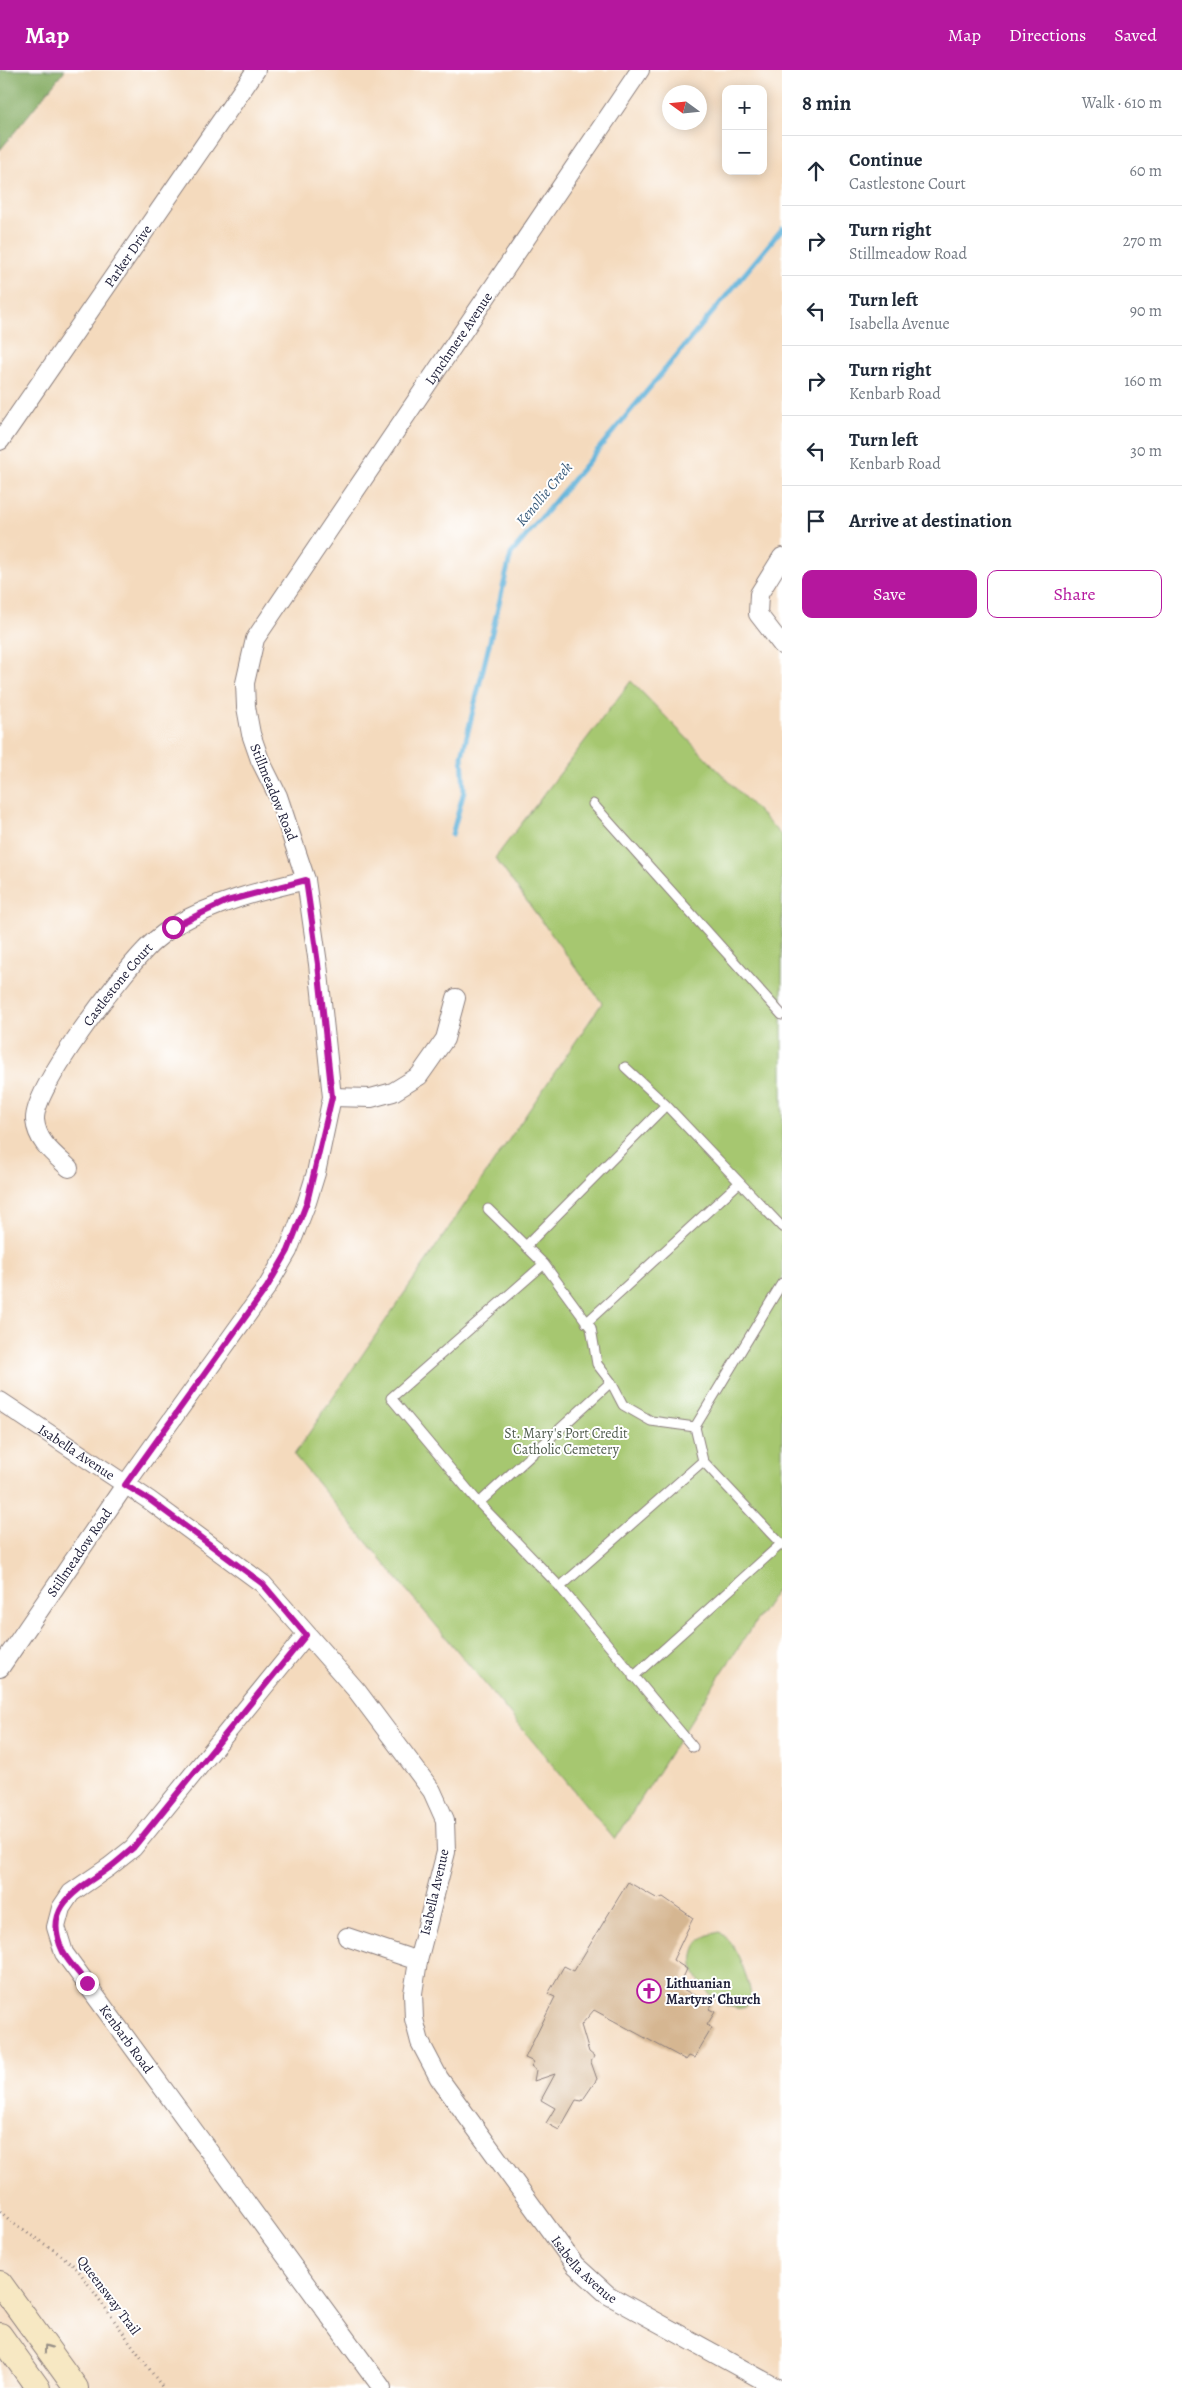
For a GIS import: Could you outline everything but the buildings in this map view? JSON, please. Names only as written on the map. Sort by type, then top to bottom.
[{"type":"main road","points":[[0,2283],[76,2388]]},
{"type":"main road","points":[[0,2335],[38,2388]]},
{"type":"street","name":"Parker Drive","points":[[0,441],[256,70]]},
{"type":"street","name":"Lynchmere Avenue","points":[[278,605],[640,70]]},
{"type":"street","points":[[782,557],[759,594],[758,614],[782,645]]},
{"type":"street","name":"Stillmeadow Road","points":[[0,1668],[125,1485],[267,1287],[288,1251],[312,1188],[332,1097],[318,964],[306,880],[278,796],[260,760],[246,707],[245,683],[255,639],[278,605]]},
{"type":"street","name":"Castlestone Court","points":[[69,1168],[42,1142],[35,1119],[36,1106],[49,1079],[127,971],[146,948],[173,927],[198,914],[244,896],[306,880]]},
{"type":"street","points":[[332,1097],[371,1098],[394,1092],[419,1076],[445,1039],[456,998]]},
{"type":"street","name":"Isabella Avenue","points":[[0,1401],[150,1500],[263,1584],[357,1691],[432,1791],[445,1820],[446,1852],[418,1961],[414,1993],[414,2019],[420,2042],[432,2066],[575,2265],[608,2295],[777,2388]]},
{"type":"street","name":"Kenbarb Road","points":[[306,1635],[133,1848],[71,1893],[61,1908],[56,1928],[64,1953],[382,2388]]},
{"type":"street","points":[[347,1937],[418,1961]]},
{"type":"lane","points":[[593,804],[782,1015]]},
{"type":"lane","points":[[625,1067],[666,1105],[782,1227]]},
{"type":"lane","points":[[526,1246],[666,1105]]},
{"type":"lane","points":[[586,1323],[739,1183]]},
{"type":"lane","points":[[488,1209],[544,1264],[586,1323],[592,1328],[597,1364],[611,1382],[623,1405],[651,1421],[695,1427]]},
{"type":"lane","points":[[544,1264],[391,1398],[480,1502],[560,1587],[633,1677],[693,1746]]},
{"type":"lane","points":[[633,1677],[780,1544],[703,1461],[695,1427],[782,1283]]},
{"type":"lane","points":[[480,1502],[611,1382]]},
{"type":"lane","points":[[560,1587],[703,1461]]},
{"type":"path","name":"Queensway Trail","points":[[0,2211],[16,2225],[64,2255],[78,2270],[163,2388]]},
{"type":"green space","points":[[0,70],[65,70],[0,150]]},
{"type":"green space","name":"St. Mary's Port Credit Catholic Cemetery","points":[[631,681],[782,836],[782,1582],[705,1698],[615,1840],[294,1455],[602,1003],[495,858]]},
{"type":"green space","points":[[720,1932],[734,1947],[745,1972],[750,1997],[746,2006],[737,2008],[725,2004],[713,1996],[701,1984],[694,1970],[693,1955],[699,1941],[706,1936]]},
{"type":"waterway","name":"Kenollie Creek","points":[[452,835],[464,791],[462,756],[511,554],[782,229]]},
{"type":"place","name":"Lithuanian Martyrs' Church","points":[[649,1991]]},
{"type":"route","points":[[87,1983],[64,1953],[56,1928],[61,1908],[71,1893],[133,1848],[306,1635],[263,1584],[150,1500],[125,1485],[267,1287],[288,1251],[316,1173],[332,1097],[318,964],[306,880],[227,901],[173,927]]}]
